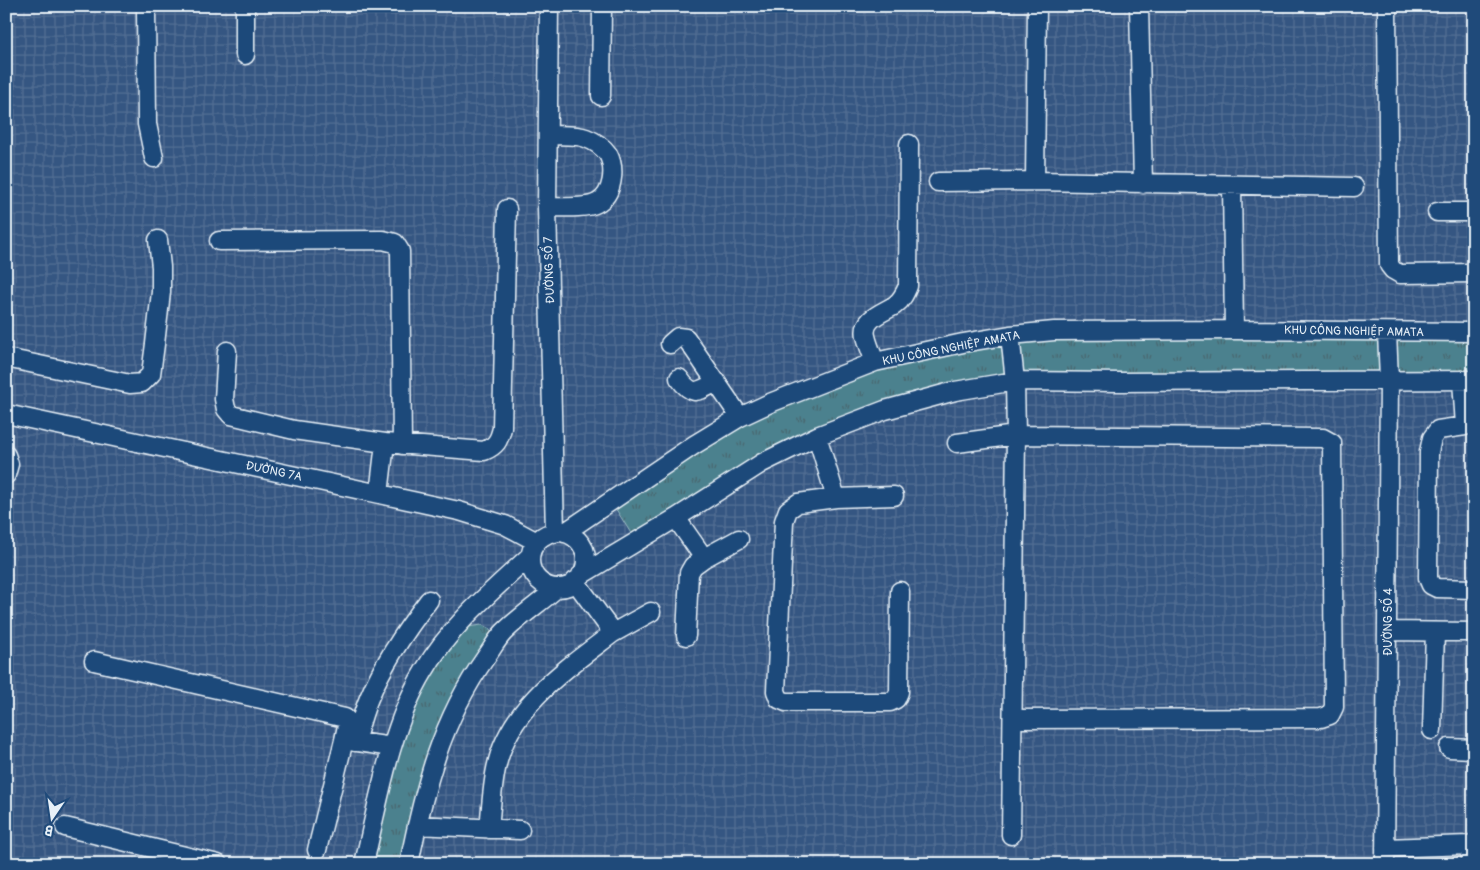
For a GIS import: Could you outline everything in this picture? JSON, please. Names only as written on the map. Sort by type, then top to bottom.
[{"type":"street","points":[[146,6],[147,124],[154,158]]},
{"type":"street","points":[[245,6],[245,55]]},
{"type":"street","name":"ĐƯỜNG SỐ 7","points":[[549,6],[547,207],[560,533]]},
{"type":"street","points":[[602,6],[602,96]]},
{"type":"street","points":[[1035,182],[1037,6]]},
{"type":"street","points":[[1139,6],[1143,184]]},
{"type":"street","points":[[1387,6],[1389,265],[1400,274],[1474,273]]},
{"type":"street","points":[[547,207],[584,206],[597,203],[606,196],[612,181],[612,167],[608,155],[598,144],[585,138],[548,135]]},
{"type":"street","points":[[875,362],[866,336],[866,326],[872,318],[896,304],[904,295],[908,286],[909,144]]},
{"type":"street","points":[[938,182],[1354,187]]},
{"type":"street","points":[[1232,185],[1234,330]]},
{"type":"street","points":[[227,351],[224,400],[226,409],[231,415],[294,430],[394,444],[484,451],[493,448],[499,440],[502,428],[508,209]]},
{"type":"street","points":[[1437,212],[1474,212]]},
{"type":"street","points":[[6,358],[130,384],[142,383],[151,374],[161,292],[158,240]]},
{"type":"street","points":[[219,242],[383,240],[395,243],[400,251],[394,444],[380,494]]},
{"type":"street","name":"KHU CÔNG NGHIỆP AMATA","points":[[560,533],[686,450],[740,417],[770,403],[875,362],[963,343],[1010,335],[1054,331],[1474,332]]},
{"type":"street","name":"ĐƯỜNG SỐ 4","points":[[1385,856],[1389,380],[1387,332]]},
{"type":"street","points":[[1010,335],[1015,381],[1016,435],[1011,836]]},
{"type":"street","points":[[670,344],[678,337],[686,338],[740,417]]},
{"type":"street","points":[[679,378],[686,388],[692,391],[699,391],[717,382]]},
{"type":"street","points":[[533,549],[530,564],[540,582],[557,588],[566,586],[762,463],[817,436],[885,410],[955,392],[1015,381],[1468,380],[1469,427],[1438,430],[1432,438],[1429,452],[1428,578],[1431,585],[1437,588],[1474,589]]},
{"type":"street","name":"ĐƯỜNG 7A","points":[[6,414],[459,511],[505,525],[533,549]]},
{"type":"street","points":[[956,443],[1016,435],[1323,438],[1332,443],[1334,707],[1330,715],[1322,718],[1012,719]]},
{"type":"street","points":[[817,436],[836,498]]},
{"type":"street","points":[[6,454],[9,464],[6,475]]},
{"type":"street","points":[[894,496],[836,498],[798,503],[788,510],[784,521],[776,691],[779,699],[786,702],[890,702],[896,699],[899,692],[900,591]]},
{"type":"street","points":[[676,518],[704,558]]},
{"type":"street","points":[[364,864],[392,748],[407,705],[424,670],[444,643],[475,607],[549,534],[560,533],[573,537],[584,550],[585,564],[578,578]]},
{"type":"street","points":[[686,636],[689,573],[693,566],[704,558],[739,539]]},
{"type":"street","points":[[578,578],[613,633]]},
{"type":"street","points":[[409,864],[432,768],[445,728],[473,676],[503,633],[557,588]]},
{"type":"street","points":[[317,850],[350,741],[368,700],[392,652],[429,600]]},
{"type":"street","points":[[489,829],[496,768],[502,748],[527,706],[571,664],[613,633],[651,612]]},
{"type":"street","points":[[1388,631],[1474,632]]},
{"type":"street","points":[[1432,730],[1435,632]]},
{"type":"street","points":[[94,661],[345,718],[348,721],[350,741]]},
{"type":"street","points":[[350,741],[392,748]]},
{"type":"street","points":[[1449,748],[1474,749]]},
{"type":"street","points":[[417,825],[520,830]]},
{"type":"street","points":[[65,827],[218,864]]},
{"type":"street","points":[[1385,856],[1472,844],[1472,864]]},
{"type":"shaded area","points":[[6,6],[1474,6],[1474,864],[6,864]]},
{"type":"green space","points":[[1233,337],[1383,339],[1385,373],[1019,374],[1015,342],[1054,339]]},
{"type":"green space","points":[[1392,339],[1474,340],[1474,372],[1393,373]]},
{"type":"green space","points":[[1006,343],[1010,375],[881,404],[632,535],[614,506],[744,423],[773,410],[878,369]]},
{"type":"green space","points":[[482,625],[490,629],[493,635],[457,688],[439,723],[422,774],[401,864],[372,864],[394,766],[409,718],[419,695],[438,662],[468,627]]}]
